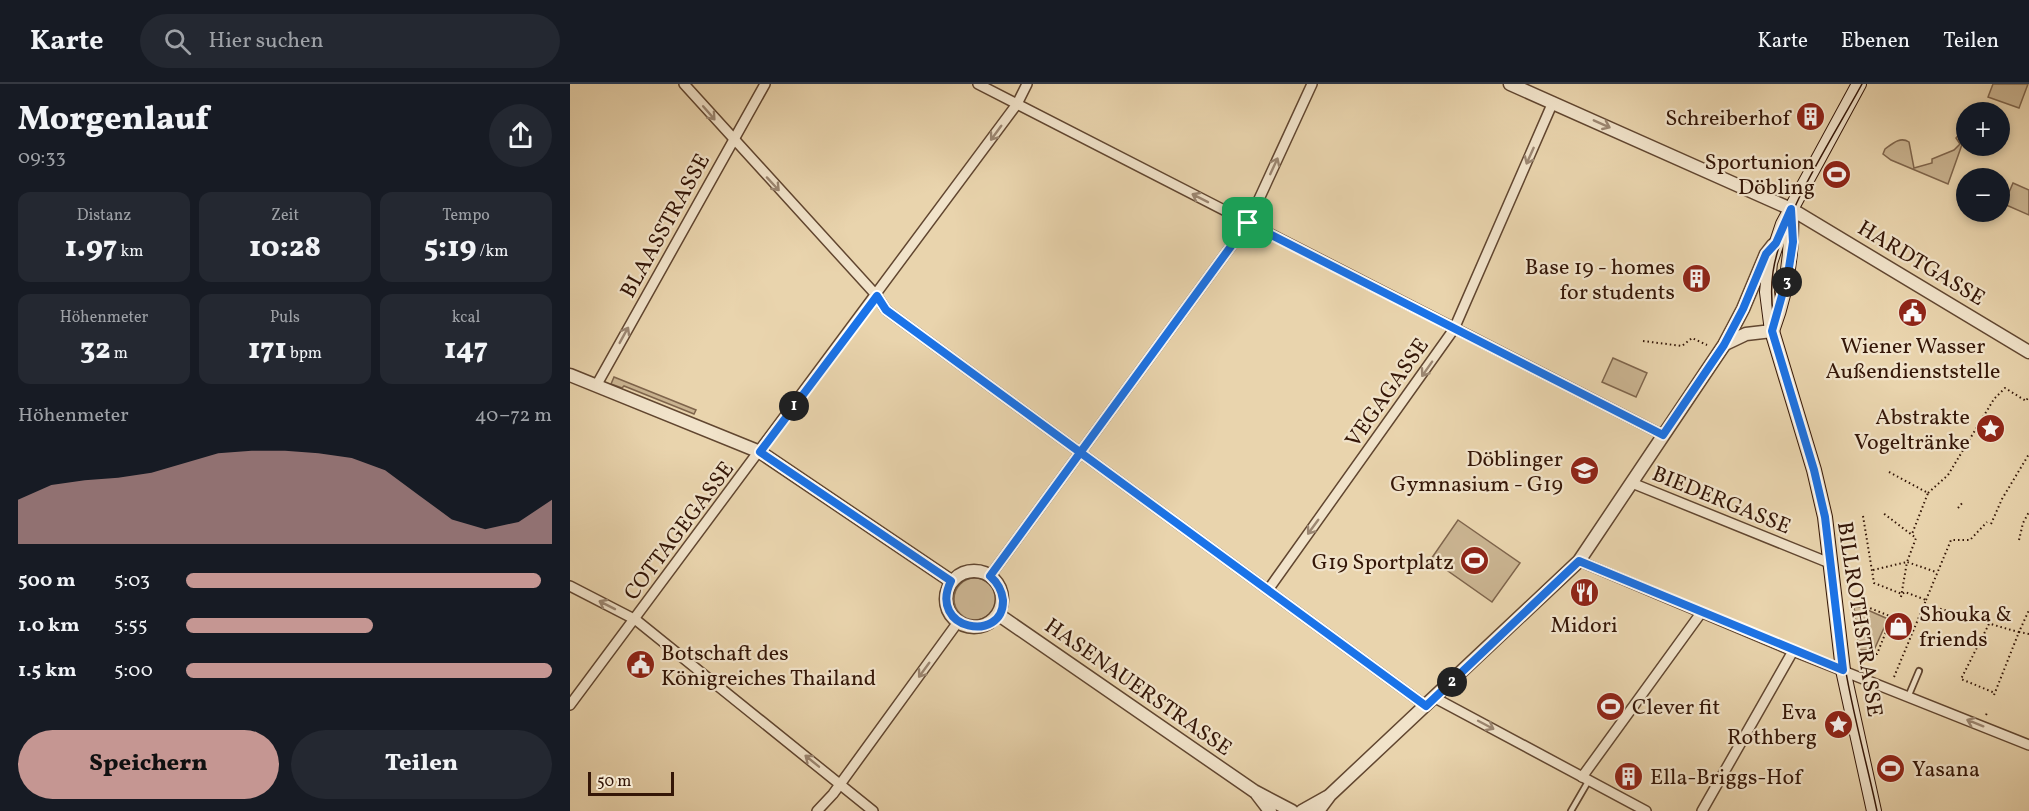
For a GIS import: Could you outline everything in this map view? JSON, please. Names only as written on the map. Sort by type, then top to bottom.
[{"type":"main road","name":"BILLROTHSTRASSE","points":[[1859,84],[1791,209],[1776,243],[1767,292],[1772,331],[1814,470],[1832,564],[1843,670],[1874,811]]},
{"type":"main road","points":[[1772,331],[1788,274],[1793,242],[1791,209]]},
{"type":"street","points":[[684,84],[877,296],[886,310],[1268,590],[1430,702],[1586,778],[1646,811]]},
{"type":"street","name":"BLAASSTRASSE","points":[[596,386],[765,84]]},
{"type":"street","points":[[978,84],[1663,435]]},
{"type":"street","name":"COTTAGEGASSE","points":[[570,705],[877,296],[1017,104],[1027,84]]},
{"type":"street","points":[[990,576],[1248,223],[1312,84]]},
{"type":"street","name":"HARDTGASSE","points":[[1510,84],[1791,209],[2028,351]]},
{"type":"street","name":"VEGAGASSE","points":[[1268,590],[1454,329],[1553,102]]},
{"type":"street","points":[[1318,811],[1330,795],[1579,561],[1724,345],[1743,309],[1766,254],[1776,243]]},
{"type":"street","points":[[1724,345],[1746,334],[1772,331]]},
{"type":"street","points":[[570,375],[760,452],[951,581]]},
{"type":"street","name":"BIEDERGASSE","points":[[1632,483],[1832,564]]},
{"type":"street","points":[[1579,561],[1701,613],[2029,745]]},
{"type":"street","points":[[968,571],[990,576],[1002,595],[999,615],[983,626],[958,622],[949,612],[946,603],[945,595],[951,581],[968,571]]},
{"type":"street","points":[[570,586],[636,620],[873,811]]},
{"type":"street","points":[[1586,778],[1701,613]]},
{"type":"street","name":"HASENAUERSTRASSE","points":[[999,615],[1254,791],[1292,811]]},
{"type":"street","points":[[817,811],[840,784],[958,622]]},
{"type":"street","points":[[1702,811],[1794,651]]},
{"type":"street","name":"HASENAUERSTRASSE","points":[[1254,791],[1270,811]]},
{"type":"street","points":[[1302,811],[1330,795]]},
{"type":"lane","points":[[1908,696],[1919,671]]},
{"type":"lane","points":[[1571,811],[1586,778]]},
{"type":"path","points":[[1643,340],[1682,346],[1692,338],[1707,345]]},
{"type":"path","points":[[1912,534],[1928,494],[1948,475],[1994,399],[2005,388],[2028,402],[2029,396]]},
{"type":"path","points":[[1991,524],[2002,499],[2029,454]]},
{"type":"path","points":[[1889,472],[1928,494]]},
{"type":"path","points":[[1958,508],[1963,502]]},
{"type":"path","points":[[2019,540],[2023,523],[2029,512]]},
{"type":"path","points":[[1883,513],[1916,537],[1907,562],[1901,596]]},
{"type":"path","points":[[1863,516],[1874,583],[1901,596]]},
{"type":"path","points":[[1894,677],[1952,540],[1970,540],[1987,522]]},
{"type":"path","points":[[1872,570],[1907,562],[1937,572]]},
{"type":"path","points":[[1901,596],[1905,592],[1926,600]]},
{"type":"path","points":[[1852,604],[1860,604],[1893,616],[1877,654],[1857,653]]},
{"type":"path","points":[[1924,605],[1969,615],[1989,624],[2029,634]]},
{"type":"path","points":[[1989,624],[1961,679],[1995,694],[2029,610]]},
{"type":"shaded area","points":[[1993,84],[2028,84],[2019,108],[2010,105],[2010,102],[1988,97]]},
{"type":"shaded area","points":[[1906,140],[1909,142],[1914,168],[1932,163],[1932,159],[1956,148],[1956,156],[1958,156],[1948,184],[1891,160],[1883,154],[1885,149],[1893,143]]},
{"type":"shaded area","points":[[2013,183],[2029,190],[2029,215],[2010,207],[2010,190]]},
{"type":"shaded area","points":[[1613,358],[1647,373],[1636,397],[1602,382]]},
{"type":"shaded area","points":[[614,377],[696,410],[694,414],[624,386],[622,388],[611,384]]},
{"type":"shaded area","name":"G19 Sportplatz","points":[[1458,520],[1520,563],[1492,602],[1431,559]]},
{"type":"shaded area","points":[[975,578],[990,584],[996,599],[990,614],[975,620],[960,614],[954,599],[960,584]]},
{"type":"shaded area","points":[[1854,607],[1861,607],[1888,619],[1874,650],[1859,650]]},
{"type":"tram line","points":[[1862,84],[1810,176],[1786,226],[1773,272],[1772,298],[1781,356],[1824,502],[1831,540],[1846,675],[1877,811]]},
{"type":"place","name":"Schreiberhof","points":[[1811,117]]},
{"type":"place","name":"Sportunion Döbling","points":[[1836,174]]},
{"type":"place","name":"Base 19 - homes for students","points":[[1696,279]]},
{"type":"place","name":"Wiener Wasser Außendienststelle","points":[[1913,313]]},
{"type":"place","name":"Abstrakte Vogeltränke","points":[[1991,429]]},
{"type":"place","name":"Döblinger Gymnasium - G19","points":[[1584,471]]},
{"type":"place","name":"G19 Sportplatz","points":[[1475,561]]},
{"type":"place","name":"Midori","points":[[1584,592]]},
{"type":"place","name":"Shouka & friends","points":[[1898,626]]},
{"type":"place","name":"Botschaft des Königreiches Thailand","points":[[640,665]]},
{"type":"place","name":"Clever fit","points":[[1611,706]]},
{"type":"place","name":"Eva Rothberg","points":[[1838,724]]},
{"type":"place","name":"Yasana","points":[[1891,768]]},
{"type":"place","name":"Ella-Briggs-Hof","points":[[1629,776]]},
{"type":"route","points":[[1248,223],[1080,454],[990,576],[999,586],[1003,605],[999,615],[988,625],[978,627],[958,622],[949,612],[946,603],[945,595],[951,581],[760,452],[877,296],[886,310],[1080,454],[1426,706],[1579,561],[1843,670],[1825,517],[1814,470],[1772,331],[1782,306],[1793,242],[1791,209],[1776,243],[1766,254],[1743,309],[1724,345],[1663,435],[1248,223]]}]
